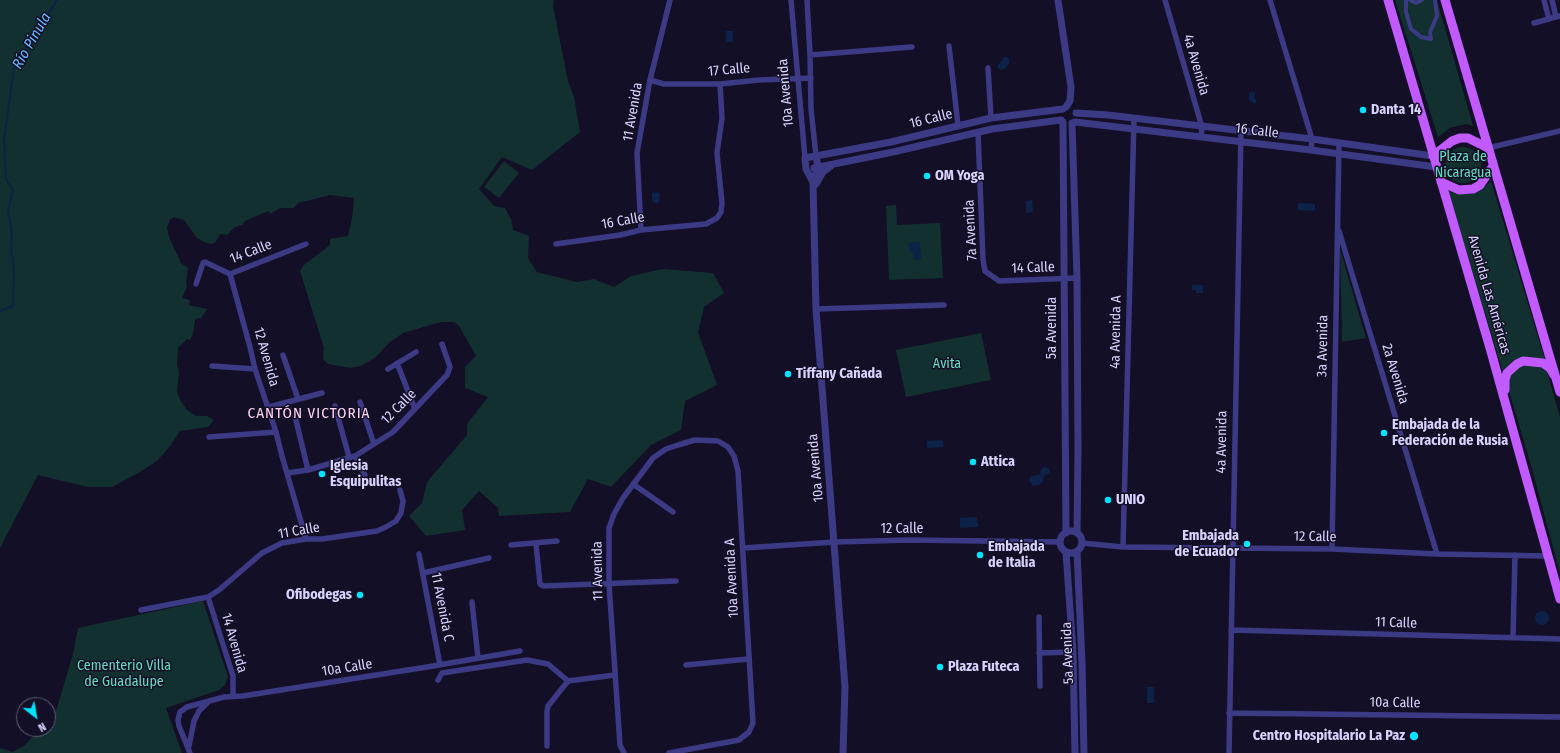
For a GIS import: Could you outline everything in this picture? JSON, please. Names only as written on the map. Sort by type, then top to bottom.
[{"type":"main road","name":"Avenida Las Américas","points":[[1388,0],[1504,397],[1560,599]]},
{"type":"main road","points":[[1445,0],[1558,384]]},
{"type":"main road","points":[[1433,156],[1452,141],[1460,138],[1468,138],[1488,148]]},
{"type":"main road","points":[[1441,182],[1459,190],[1473,189],[1483,182],[1493,166]]},
{"type":"main road","points":[[1504,397],[1505,380],[1508,373],[1517,364],[1523,361],[1543,363],[1550,368],[1558,384]]},
{"type":"street","name":"11 Avenida","points":[[642,230],[637,153],[650,80],[670,0]]},
{"type":"street","name":"10a Avenida","points":[[791,0],[806,169],[813,182]]},
{"type":"street","name":"10a Avenida","points":[[806,0],[810,55],[811,109],[818,167],[813,182],[816,309],[845,687],[843,753]]},
{"type":"street","points":[[1058,0],[1071,87],[1070,109],[1077,116],[1073,122],[1069,124],[1062,121],[1060,114],[1070,109]]},
{"type":"street","name":"4a Avenida","points":[[1165,0],[1202,127],[1201,137]]},
{"type":"street","points":[[1270,0],[1312,139],[1311,150]]},
{"type":"street","points":[[1406,0],[1406,12],[1410,29],[1418,35],[1431,39],[1430,32],[1437,16],[1435,0]]},
{"type":"street","points":[[1410,0],[1416,3],[1422,0]]},
{"type":"street","points":[[1544,0],[1549,18]]},
{"type":"street","points":[[1534,23],[1558,16],[1552,0]]},
{"type":"street","points":[[950,46],[958,125]]},
{"type":"street","points":[[810,55],[912,47]]},
{"type":"street","points":[[988,68],[991,118]]},
{"type":"street","name":"17 Calle","points":[[650,80],[664,84],[720,84],[759,80],[811,78]]},
{"type":"street","name":"16 Calle","points":[[556,244],[620,236],[642,230],[706,224],[717,218],[721,212],[722,204],[717,153],[722,118],[720,84]]},
{"type":"street","name":"16 Calle","points":[[805,158],[891,142],[991,118],[1070,109],[1202,127],[1312,139],[1433,156]]},
{"type":"street","name":"4a Avenida A","points":[[1123,547],[1134,118]]},
{"type":"street","name":"16 Calle","points":[[806,169],[893,152],[978,132],[1062,121]]},
{"type":"street","name":"5a Avenida","points":[[1062,121],[1065,279],[1066,533]]},
{"type":"street","name":"16 Calle","points":[[1073,122],[1134,128],[1436,167]]},
{"type":"street","name":"5a Avenida","points":[[1073,122],[1078,450],[1077,533]]},
{"type":"street","name":"4a Avenida","points":[[1229,753],[1232,548],[1242,131]]},
{"type":"street","points":[[1488,148],[1560,131]]},
{"type":"street","name":"7a Avenida","points":[[978,132],[983,260],[985,271],[992,276]]},
{"type":"street","name":"3a Avenida","points":[[1332,549],[1339,143]]},
{"type":"street","points":[[813,196],[820,175],[825,169],[834,164]]},
{"type":"street","name":"2a Avenida","points":[[1337,224],[1437,554]]},
{"type":"street","name":"14 Calle","points":[[196,284],[202,264],[205,262],[230,274],[306,244]]},
{"type":"street","name":"12 Avenida","points":[[230,274],[255,369],[269,407],[306,539]]},
{"type":"street","name":"14 Calle","points":[[992,276],[999,281],[1076,278]]},
{"type":"street","points":[[816,309],[944,305]]},
{"type":"street","name":"12 Calle","points":[[287,473],[308,470],[352,456],[393,432],[447,376],[450,368],[442,344]]},
{"type":"street","points":[[388,369],[416,352]]},
{"type":"street","points":[[282,354],[298,399]]},
{"type":"street","points":[[397,363],[415,409]]},
{"type":"street","points":[[212,366],[255,369]]},
{"type":"street","points":[[269,407],[322,393]]},
{"type":"street","points":[[360,402],[374,444]]},
{"type":"street","points":[[335,406],[352,456],[365,474]]},
{"type":"street","points":[[295,416],[308,470]]},
{"type":"street","points":[[208,437],[276,432]]},
{"type":"street","name":"11 Avenida","points":[[624,753],[620,745],[615,675],[609,584],[609,528],[614,514],[623,498],[653,458],[666,449],[695,440],[707,440]]},
{"type":"street","name":"10a Avenida A","points":[[669,753],[739,740],[749,732],[753,724],[738,471],[734,456],[728,448],[718,441],[707,440]]},
{"type":"street","points":[[633,484],[673,512]]},
{"type":"street","name":"11 Calle","points":[[141,610],[208,597],[219,590],[262,553],[282,543],[306,539],[322,539],[377,530],[386,527],[396,521],[401,513],[403,501],[400,490]]},
{"type":"street","points":[[1071,531],[1077,533],[1080,536],[1082,543],[1080,548],[1072,553],[1066,552],[1062,548],[1060,542],[1062,537],[1071,531]]},
{"type":"street","name":"12 Calle","points":[[743,548],[835,542],[909,540],[1060,542]]},
{"type":"street","points":[[511,545],[557,541]]},
{"type":"street","name":"12 Calle","points":[[1082,543],[1123,547],[1332,549],[1437,554],[1548,556]]},
{"type":"street","points":[[536,544],[540,584],[543,586],[676,581]]},
{"type":"street","name":"5a Avenida","points":[[1077,551],[1084,753]]},
{"type":"street","name":"5a Avenida","points":[[1066,552],[1073,652],[1075,753]]},
{"type":"street","name":"11 Avenida C","points":[[419,554],[440,665]]},
{"type":"street","points":[[1513,638],[1514,555]]},
{"type":"street","points":[[423,573],[489,558]]},
{"type":"street","name":"14 Avenida","points":[[208,597],[233,676],[233,696]]},
{"type":"street","points":[[472,602],[478,658]]},
{"type":"street","points":[[1038,617],[1040,686]]},
{"type":"street","name":"11 Calle","points":[[1231,630],[1560,639]]},
{"type":"street","name":"10a Calle","points":[[189,750],[178,720],[180,712],[187,707],[233,696],[250,695],[520,651]]},
{"type":"street","points":[[1039,653],[1073,652]]},
{"type":"street","points":[[686,665],[748,659]]},
{"type":"street","points":[[438,680],[442,673],[527,660],[548,664],[568,682]]},
{"type":"street","points":[[548,746],[548,706],[568,682],[615,675]]},
{"type":"street","points":[[189,750],[194,721],[199,711],[208,702]]},
{"type":"street","name":"10a Calle","points":[[1229,713],[1560,717]]},
{"type":"green space","points":[[0,0],[554,0],[553,6],[568,81],[574,97],[580,132],[532,170],[502,157],[479,189],[494,206],[505,208],[511,219],[513,230],[529,236],[528,258],[537,272],[577,282],[594,279],[614,287],[631,276],[663,269],[713,273],[724,293],[704,307],[698,332],[717,385],[685,401],[681,430],[651,445],[611,487],[588,479],[570,512],[499,516],[498,508],[479,491],[462,510],[465,530],[426,536],[409,516],[422,503],[427,482],[467,435],[467,424],[488,397],[465,388],[465,367],[476,356],[459,326],[454,322],[441,322],[403,333],[390,342],[376,357],[361,366],[350,368],[328,364],[323,359],[324,348],[300,271],[304,265],[330,245],[330,239],[348,236],[354,198],[330,195],[298,203],[294,208],[280,208],[270,214],[269,211],[245,221],[242,225],[235,227],[227,235],[220,234],[215,243],[210,244],[197,238],[184,220],[174,217],[170,220],[167,227],[169,237],[181,263],[188,268],[186,283],[187,287],[182,298],[190,300],[189,305],[207,309],[201,318],[195,320],[193,334],[190,340],[187,339],[178,348],[177,364],[179,373],[177,391],[180,400],[187,410],[196,416],[207,416],[214,420],[208,427],[180,431],[158,460],[140,472],[112,487],[88,487],[38,475],[0,548]]},
{"type":"green space","points":[[1395,0],[1437,0],[1473,126],[1466,124],[1450,128],[1438,137]]},
{"type":"green space","name":"Plaza de Nicaragua","points":[[1463,147],[1476,152],[1481,165],[1476,178],[1463,183],[1450,178],[1445,165],[1450,152]]},
{"type":"green space","points":[[504,161],[519,173],[499,198],[484,187]]},
{"type":"green space","points":[[1491,181],[1545,360],[1533,359],[1504,376],[1448,191],[1456,194],[1473,194],[1482,189]]},
{"type":"green space","points":[[896,205],[897,225],[940,223],[943,278],[889,280],[886,206]]},
{"type":"green space","points":[[1340,249],[1366,338],[1342,342]]},
{"type":"green space","name":"Avita","points":[[981,333],[991,380],[906,397],[896,350]]},
{"type":"green space","points":[[1533,364],[1546,368],[1560,417],[1560,573],[1507,384],[1510,375],[1518,366]]},
{"type":"green space","name":"Cementerio Villa de Guadalupe","points":[[203,601],[228,677],[225,685],[219,690],[166,708],[182,753],[0,753],[0,748],[13,752],[25,745],[32,737],[56,737],[56,711],[73,654],[78,628]]},
{"type":"water","points":[[726,31],[733,31],[733,42],[726,42]]},
{"type":"water","points":[[1004,57],[1009,59],[1009,64],[1006,68],[1001,70],[998,68],[998,65]]},
{"type":"water","points":[[1252,91],[1255,93],[1254,98],[1257,101],[1255,104],[1249,101],[1249,94]]},
{"type":"water","points":[[656,192],[660,194],[659,202],[657,204],[652,201],[652,193]]},
{"type":"water","points":[[1032,200],[1033,212],[1026,213],[1026,201]]},
{"type":"water","points":[[1298,203],[1315,204],[1315,211],[1298,210]]},
{"type":"water","points":[[920,242],[921,259],[914,260],[913,253],[909,250],[909,243]]},
{"type":"water","points":[[1192,285],[1203,285],[1203,293],[1196,293],[1196,290],[1192,290]]},
{"type":"water","points":[[943,440],[944,447],[927,448],[927,441]]},
{"type":"water","points":[[1045,467],[1049,469],[1050,473],[1044,476],[1042,483],[1033,486],[1029,480],[1031,476],[1039,475],[1042,468]]},
{"type":"water","points":[[977,517],[978,527],[960,528],[960,518]]},
{"type":"water","points":[[1542,611],[1547,613],[1549,618],[1547,623],[1542,625],[1537,623],[1535,618],[1537,613]]},
{"type":"water","points":[[1147,687],[1154,687],[1154,703],[1147,703]]},
{"type":"waterway","name":"Río Pinula","points":[[0,311],[13,306],[14,272],[11,246],[12,233],[8,210],[13,190],[6,179],[4,140],[14,67],[57,0]]},
{"type":"place","name":"Danta 14","points":[[1363,110]]},
{"type":"place","name":"OM Yoga","points":[[927,176]]},
{"type":"place","name":"Tiffany Cañada","points":[[788,374]]},
{"type":"place","name":"Embajada de la Federación de Rusia","points":[[1384,433]]},
{"type":"place","name":"Attica","points":[[973,462]]},
{"type":"place","name":"Iglesia Esquipulitas","points":[[322,474]]},
{"type":"place","name":"UNIO","points":[[1108,500]]},
{"type":"place","name":"Embajada de Ecuador","points":[[1247,544]]},
{"type":"place","name":"Embajada de Italia","points":[[980,555]]},
{"type":"place","name":"Ofibodegas","points":[[360,595]]},
{"type":"place","name":"Plaza Futeca","points":[[940,667]]},
{"type":"place","name":"Centro Hospitalario La Paz","points":[[1414,736]]},
{"type":"district","name":"CANTÓN VICTORIA","points":[[309,414]]}]
